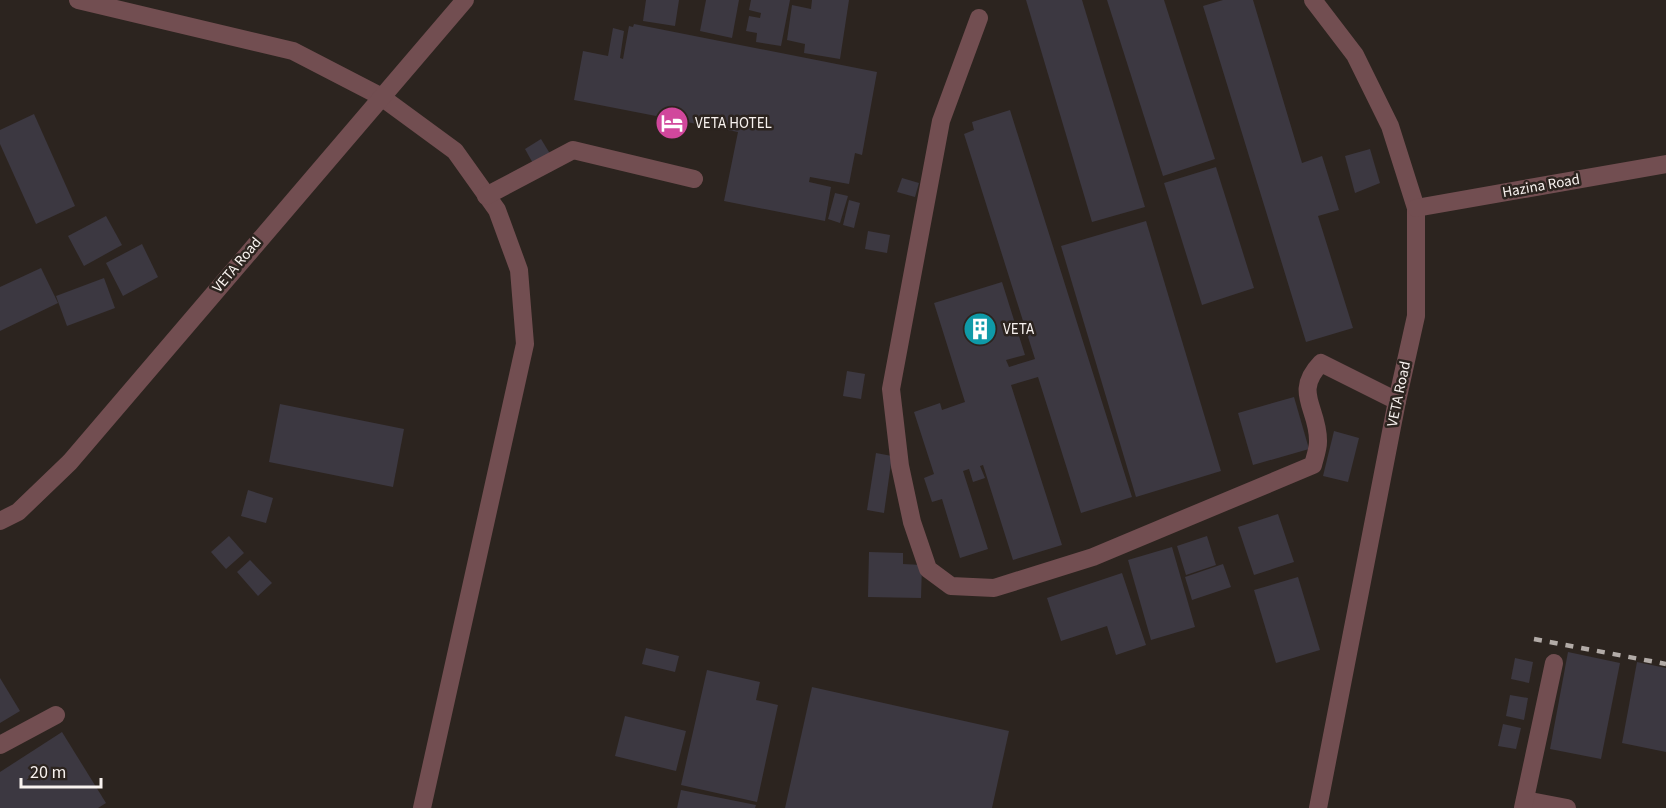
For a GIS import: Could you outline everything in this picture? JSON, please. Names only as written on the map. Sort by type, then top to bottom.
[{"type":"street","points":[[78,0],[293,51],[380,96],[455,151],[496,210],[519,270],[525,344],[422,808]]},
{"type":"street","name":"VETA Road","points":[[0,521],[18,512],[70,462],[380,96],[465,0]]},
{"type":"street","name":"VETA Road","points":[[1313,0],[1355,55],[1390,126],[1416,208],[1416,316],[1397,401],[1318,808]]},
{"type":"street","points":[[980,18],[941,121],[891,389],[903,477],[912,522],[928,569],[951,586],[994,588],[1093,557],[1313,465],[1318,441],[1307,390],[1309,375],[1321,363],[1397,401]]},
{"type":"street","points":[[486,196],[573,150],[694,179]]},
{"type":"street","name":"Hazina Road","points":[[1416,208],[1666,164]]},
{"type":"street","points":[[1554,663],[1524,804],[1566,808]]},
{"type":"street","points":[[0,745],[56,715]]},
{"type":"building","points":[[646,0],[679,0],[675,26],[643,21]]},
{"type":"building","points":[[706,0],[739,0],[732,38],[700,31]]},
{"type":"building","points":[[751,0],[790,0],[781,46],[756,42],[757,33],[746,31],[749,16],[760,18],[761,13],[749,10]]},
{"type":"building","points":[[812,0],[849,0],[840,59],[804,53],[805,44],[787,40],[792,5],[811,9]]},
{"type":"building","points":[[1026,0],[1082,0],[1145,207],[1092,222]]},
{"type":"building","points":[[1107,0],[1164,0],[1215,159],[1163,176]]},
{"type":"building","points":[[1223,0],[1253,0],[1302,163],[1322,156],[1339,210],[1318,216],[1353,328],[1306,342],[1203,6]]},
{"type":"building","points":[[634,24],[877,72],[862,155],[855,153],[849,184],[810,177],[809,182],[831,187],[825,221],[724,201],[738,132],[574,100],[583,51],[608,56],[613,28],[624,31],[620,58],[623,59],[629,26],[633,27]]},
{"type":"building","name":"VETA","points":[[1010,110],[1132,497],[1081,513],[1038,377],[1011,385],[1062,545],[1013,560],[983,465],[980,466],[985,478],[973,482],[969,469],[963,471],[988,549],[960,558],[942,499],[932,502],[924,478],[934,474],[914,412],[940,403],[942,410],[965,402],[934,303],[1002,282],[1025,355],[1006,360],[1009,367],[1035,359],[964,134],[974,130],[972,122]]},
{"type":"building","points":[[34,114],[75,206],[36,224],[0,144],[0,130]]},
{"type":"building","points":[[541,139],[552,157],[535,167],[525,149]]},
{"type":"building","points":[[1370,149],[1380,183],[1355,193],[1345,156]]},
{"type":"building","points":[[1216,167],[1254,288],[1202,305],[1164,183]]},
{"type":"building","points":[[902,178],[919,183],[915,197],[897,192]]},
{"type":"building","points":[[835,193],[848,196],[840,223],[828,219]]},
{"type":"building","points":[[849,200],[860,203],[854,228],[843,225]]},
{"type":"building","points":[[106,216],[122,245],[84,266],[68,236]]},
{"type":"building","points":[[1146,221],[1221,471],[1136,497],[1061,246]]},
{"type":"building","points":[[868,231],[890,235],[887,253],[865,249]]},
{"type":"building","points":[[142,244],[158,277],[123,296],[106,263]]},
{"type":"building","points":[[41,268],[58,303],[0,331],[0,287]]},
{"type":"building","points":[[104,278],[115,308],[67,326],[56,296]]},
{"type":"building","points":[[847,371],[865,374],[861,399],[843,396]]},
{"type":"building","points":[[1294,397],[1309,449],[1253,465],[1238,413]]},
{"type":"building","points":[[280,404],[404,429],[393,487],[269,462]]},
{"type":"building","points":[[1334,431],[1359,438],[1348,482],[1323,476]]},
{"type":"building","points":[[876,453],[892,456],[884,513],[867,510]]},
{"type":"building","points":[[248,490],[273,498],[266,523],[241,516]]},
{"type":"building","points":[[1278,514],[1294,562],[1254,575],[1238,527]]},
{"type":"building","points":[[229,536],[244,553],[226,569],[211,552]]},
{"type":"building","points":[[1207,536],[1216,565],[1186,575],[1177,546]]},
{"type":"building","points":[[1172,547],[1195,627],[1151,640],[1128,560]]},
{"type":"building","points":[[869,552],[903,553],[903,564],[922,565],[921,598],[868,597]]},
{"type":"building","points":[[250,560],[272,583],[258,596],[237,572]]},
{"type":"building","points":[[1223,564],[1231,587],[1192,600],[1185,577]]},
{"type":"building","points":[[1122,573],[1146,645],[1116,655],[1107,626],[1061,641],[1047,598]]},
{"type":"building","points":[[1298,577],[1320,650],[1276,663],[1254,590]]},
{"type":"building","points":[[646,648],[679,656],[675,672],[642,664]]},
{"type":"building","points":[[1568,652],[1620,663],[1601,759],[1550,749]]},
{"type":"building","points":[[1515,658],[1533,662],[1529,683],[1511,679]]},
{"type":"building","points":[[1637,662],[1666,668],[1666,752],[1622,743]]},
{"type":"building","points":[[707,670],[760,682],[756,700],[778,705],[757,802],[681,785]]},
{"type":"building","points":[[0,678],[20,711],[0,723]]},
{"type":"building","points":[[812,687],[1009,731],[992,808],[785,808]]},
{"type":"building","points":[[1510,695],[1528,698],[1524,720],[1506,716]]},
{"type":"building","points":[[625,716],[686,731],[676,771],[615,756]]},
{"type":"building","points":[[1503,724],[1521,728],[1516,749],[1498,746]]},
{"type":"building","points":[[62,732],[106,803],[98,808],[0,808],[0,772]]},
{"type":"building","points":[[681,790],[756,805],[755,808],[677,808]]},
{"type":"railway","points":[[1534,639],[1666,664]]},
{"type":"place","name":"VETA HOTEL","points":[[672,123]]},
{"type":"place","name":"VETA","points":[[980,329]]}]
